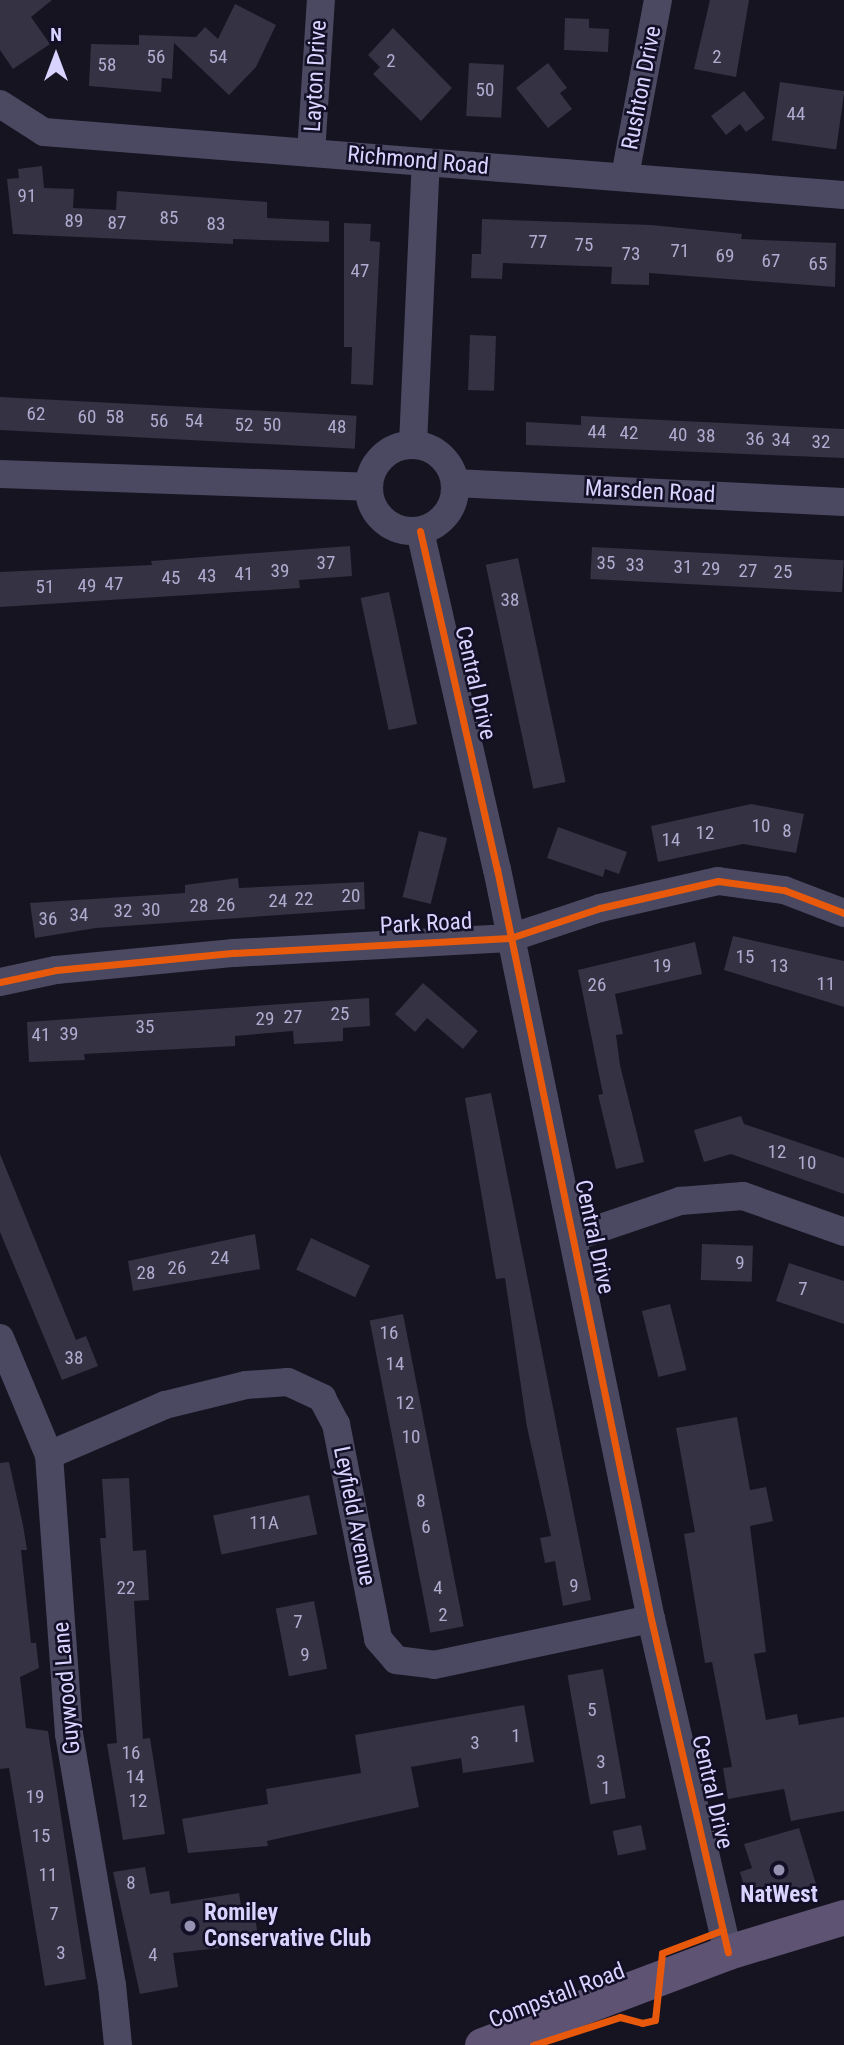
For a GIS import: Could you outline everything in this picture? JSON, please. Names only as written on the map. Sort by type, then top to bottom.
[{"type":"main road","name":"Compstall Road","points":[[482,2045],[728,1952],[844,1917]]},
{"type":"street","name":"Layton Drive","points":[[312,153],[321,0]]},
{"type":"street","name":"Rushton Drive","points":[[625,176],[658,0]]},
{"type":"street","name":"Richmond Road","points":[[0,104],[44,132],[844,195]]},
{"type":"street","points":[[414,444],[426,163]]},
{"type":"street","points":[[414,444],[442,456],[455,483],[447,514],[420,531],[401,530],[383,521],[372,505],[368,487],[382,456],[414,444]]},
{"type":"street","points":[[0,474],[368,487]]},
{"type":"street","name":"Marsden Road","points":[[455,483],[844,502]]},
{"type":"street","name":"Central Drive","points":[[420,531],[574,1237],[651,1619],[728,1952]]},
{"type":"street","name":"Park Road","points":[[0,982],[56,970],[234,953],[510,938],[600,908],[718,881],[784,890],[844,913]]},
{"type":"street","points":[[574,1237],[680,1202],[743,1196],[844,1232]]},
{"type":"street","name":"Guywood Lane","points":[[0,1338],[49,1455],[69,1734],[118,2045]]},
{"type":"street","name":"Leyfield Avenue","points":[[49,1455],[165,1405],[246,1385],[288,1382],[322,1398],[336,1424],[378,1639],[396,1660],[434,1665],[651,1619]]},
{"type":"building","points":[[0,0],[52,0],[31,17],[50,44],[13,69],[0,50]]},
{"type":"building","points":[[710,0],[749,0],[736,77],[694,69]]},
{"type":"building","points":[[235,4],[276,25],[256,67],[229,95],[174,43],[172,79],[162,78],[161,92],[89,86],[91,44],[139,45],[139,35],[196,37],[205,27],[218,39]]},
{"type":"building","points":[[565,18],[589,19],[589,28],[609,29],[608,52],[564,50]]},
{"type":"building","points":[[393,28],[452,88],[421,121],[373,74],[380,67],[368,55]]},
{"type":"building","points":[[469,63],[504,65],[501,118],[466,116]]},
{"type":"building","points":[[548,63],[567,88],[560,93],[572,109],[548,128],[516,88]]},
{"type":"building","points":[[780,82],[844,91],[836,149],[772,140]]},
{"type":"building","points":[[744,91],[765,118],[746,132],[740,124],[726,135],[711,116]]},
{"type":"building","points":[[42,166],[44,188],[74,189],[73,208],[116,210],[117,191],[267,202],[267,218],[329,221],[329,242],[233,239],[233,244],[13,234],[7,179],[19,178],[18,169]]},
{"type":"building","points":[[482,219],[651,225],[742,234],[741,239],[836,243],[835,287],[649,273],[649,285],[611,284],[612,267],[503,263],[502,279],[471,278],[472,254],[481,254]]},
{"type":"building","points":[[344,223],[371,224],[370,241],[380,242],[373,385],[351,384],[352,347],[344,347]]},
{"type":"building","points":[[470,335],[496,336],[494,391],[468,390]]},
{"type":"building","points":[[0,397],[357,416],[355,449],[0,430]]},
{"type":"building","points":[[581,416],[844,429],[844,458],[526,445],[526,422],[581,425]]},
{"type":"building","points":[[350,546],[352,576],[299,580],[300,588],[0,607],[0,572],[152,565],[151,561]]},
{"type":"building","points":[[592,547],[844,560],[842,592],[590,579]]},
{"type":"building","points":[[518,558],[566,782],[533,789],[486,565]]},
{"type":"building","points":[[389,592],[417,724],[389,730],[361,598]]},
{"type":"building","points":[[751,804],[804,814],[796,853],[743,844],[658,862],[651,826]]},
{"type":"building","points":[[558,827],[627,852],[619,874],[605,869],[603,877],[547,858]]},
{"type":"building","points":[[419,831],[447,838],[431,904],[403,897]]},
{"type":"building","points":[[238,878],[239,888],[364,882],[365,909],[96,928],[35,938],[30,903],[185,893],[185,885]]},
{"type":"building","points":[[733,936],[844,961],[844,1007],[724,970]]},
{"type":"building","points":[[695,942],[702,974],[615,994],[623,1034],[616,1035],[620,1065],[644,1162],[616,1169],[598,1095],[603,1094],[578,970]]},
{"type":"building","points":[[423,983],[478,1031],[463,1049],[427,1018],[415,1032],[395,1014]]},
{"type":"building","points":[[369,998],[370,1026],[343,1028],[343,1041],[294,1044],[293,1031],[235,1036],[235,1046],[84,1054],[85,1060],[29,1062],[27,1022]]},
{"type":"building","points":[[491,1093],[591,1600],[563,1606],[555,1561],[545,1563],[540,1538],[551,1536],[527,1427],[505,1278],[496,1279],[465,1098]]},
{"type":"building","points":[[741,1116],[744,1124],[844,1158],[844,1194],[731,1154],[704,1162],[694,1130]]},
{"type":"building","points":[[0,1154],[76,1340],[86,1336],[98,1366],[62,1380],[0,1232]]},
{"type":"building","points":[[255,1234],[260,1269],[133,1291],[128,1261]]},
{"type":"building","points":[[311,1238],[370,1265],[355,1297],[296,1270]]},
{"type":"building","points":[[702,1244],[753,1246],[752,1282],[701,1280]]},
{"type":"building","points":[[789,1263],[844,1281],[844,1324],[776,1301]]},
{"type":"building","points":[[670,1304],[686,1370],[658,1377],[642,1311]]},
{"type":"building","points":[[403,1314],[464,1626],[430,1633],[370,1320]]},
{"type":"building","points":[[737,1417],[750,1490],[766,1487],[773,1521],[750,1526],[766,1652],[754,1654],[766,1720],[797,1714],[799,1725],[844,1717],[844,1811],[791,1821],[784,1789],[728,1799],[723,1768],[732,1767],[712,1662],[705,1663],[684,1534],[695,1532],[676,1428]]},
{"type":"building","points":[[9,1462],[27,1550],[21,1550],[31,1643],[36,1643],[39,1668],[20,1677],[26,1728],[48,1731],[86,1979],[45,1986],[9,1768],[0,1769],[0,1463]]},
{"type":"building","points":[[129,1478],[133,1551],[146,1550],[149,1600],[134,1601],[143,1739],[150,1738],[165,1834],[123,1840],[107,1744],[117,1743],[100,1538],[106,1538],[102,1479]]},
{"type":"building","points":[[309,1495],[317,1534],[221,1555],[213,1515]]},
{"type":"building","points":[[314,1601],[327,1669],[289,1676],[276,1608]]},
{"type":"building","points":[[603,1669],[626,1798],[590,1804],[568,1675]]},
{"type":"building","points":[[524,1705],[534,1762],[463,1773],[461,1758],[411,1767],[419,1807],[267,1841],[268,1846],[188,1853],[182,1819],[268,1804],[266,1789],[361,1773],[355,1735]]},
{"type":"building","points":[[641,1825],[646,1849],[618,1855],[613,1831]]},
{"type":"building","name":"NatWest","points":[[799,1828],[816,1884],[749,1904],[740,1872],[752,1868],[744,1844]]},
{"type":"building","name":"Romiley Conservative Club","points":[[145,1867],[150,1894],[169,1891],[171,1904],[239,1893],[243,1918],[255,1916],[259,1944],[173,1953],[178,1987],[140,1994],[113,1872]]},
{"type":"cycle path","points":[[420,531],[497,869],[651,1619],[728,1952]]},
{"type":"cycle path","points":[[0,982],[56,970],[234,953],[510,938],[600,908],[718,881],[784,890],[844,913]]},
{"type":"cycle path","points":[[533,2045],[620,2017],[642,2023],[655,2020],[662,1953],[723,1930]]},
{"type":"place","name":"NatWest","points":[[779,1870]]},
{"type":"place","name":"Romiley Conservative Club","points":[[190,1926]]}]
